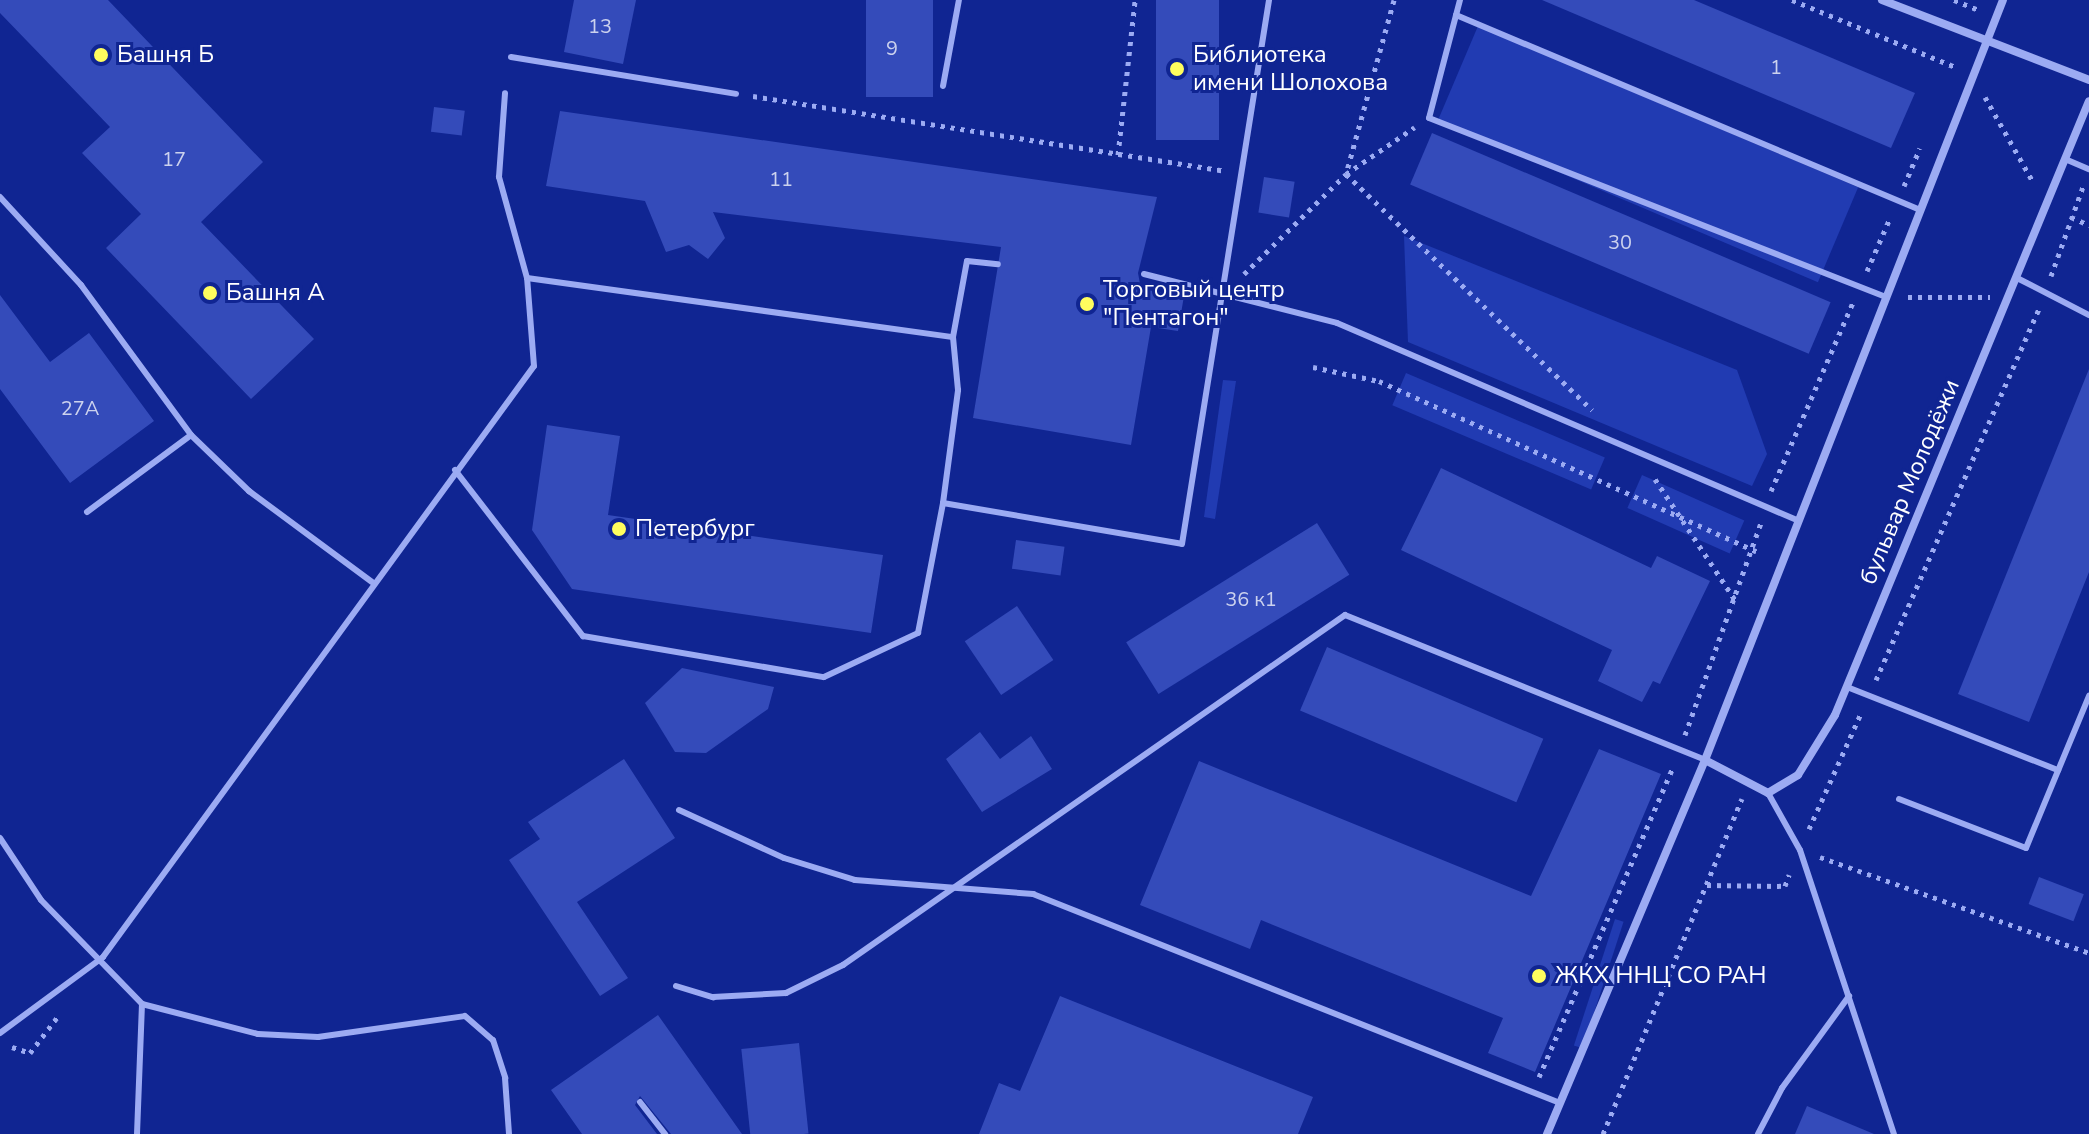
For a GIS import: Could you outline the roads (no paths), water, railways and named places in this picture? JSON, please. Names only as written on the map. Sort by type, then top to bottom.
[{"type":"street","points":[[1882,0],[2089,80]]},
{"type":"street","points":[[1547,1134],[1705,760],[1883,296],[2003,0]]},
{"type":"street","name":"бульвар Молодёжи","points":[[1768,793],[1798,775],[1847,687],[2089,101]]},
{"type":"street","points":[[1705,760],[1768,793]]},
{"type":"lane","points":[[943,86],[959,0]]},
{"type":"lane","points":[[943,503],[1182,544],[1227,292],[1269,0]]},
{"type":"lane","points":[[1460,0],[1429,118],[1883,296]]},
{"type":"lane","points":[[1456,15],[1918,209]]},
{"type":"lane","points":[[511,57],[736,94]]},
{"type":"lane","points":[[0,1033],[103,957],[372,582],[534,366],[527,278],[499,177],[505,93]]},
{"type":"lane","points":[[2065,159],[2089,170]]},
{"type":"lane","points":[[0,197],[81,285],[191,435],[249,491],[372,582]]},
{"type":"lane","points":[[455,470],[583,636],[824,677],[918,633],[943,503],[958,390],[953,337],[967,261],[998,264]]},
{"type":"lane","points":[[1144,274],[1227,292],[1337,323],[1796,520]]},
{"type":"lane","points":[[527,278],[953,337]]},
{"type":"lane","points":[[2017,278],[2089,315]]},
{"type":"lane","points":[[87,512],[191,435]]},
{"type":"lane","points":[[676,986],[713,997],[786,993],[958,891],[1345,615],[1705,760]]},
{"type":"lane","points":[[1847,687],[2058,770]]},
{"type":"lane","points":[[1899,799],[2026,848],[2089,696]]},
{"type":"lane","points":[[1768,793],[1800,850],[1894,1134]]},
{"type":"lane","points":[[679,810],[784,858],[855,880],[958,891],[1033,894],[1560,1103]]},
{"type":"lane","points":[[0,838],[41,900],[103,957],[142,1004],[258,1034],[318,1037],[465,1016],[493,1040],[505,1078],[509,1134]]},
{"type":"lane","points":[[1758,1134],[1782,1088],[1849,996]]},
{"type":"lane","points":[[137,1134],[142,1004]]},
{"type":"lane","points":[[640,1102],[665,1134]]},
{"type":"place","name":"Башня Б","points":[[101,55]]},
{"type":"place","name":"Библиотека имени Шолохова","points":[[1177,69]]},
{"type":"place","name":"Башня А","points":[[210,293]]},
{"type":"place","name":"Торговый центр \"Пентагон\"","points":[[1087,304]]},
{"type":"place","name":"Петербург","points":[[619,529]]},
{"type":"place","name":"ЖКХ ННЦ СО РАН","points":[[1539,976]]}]
